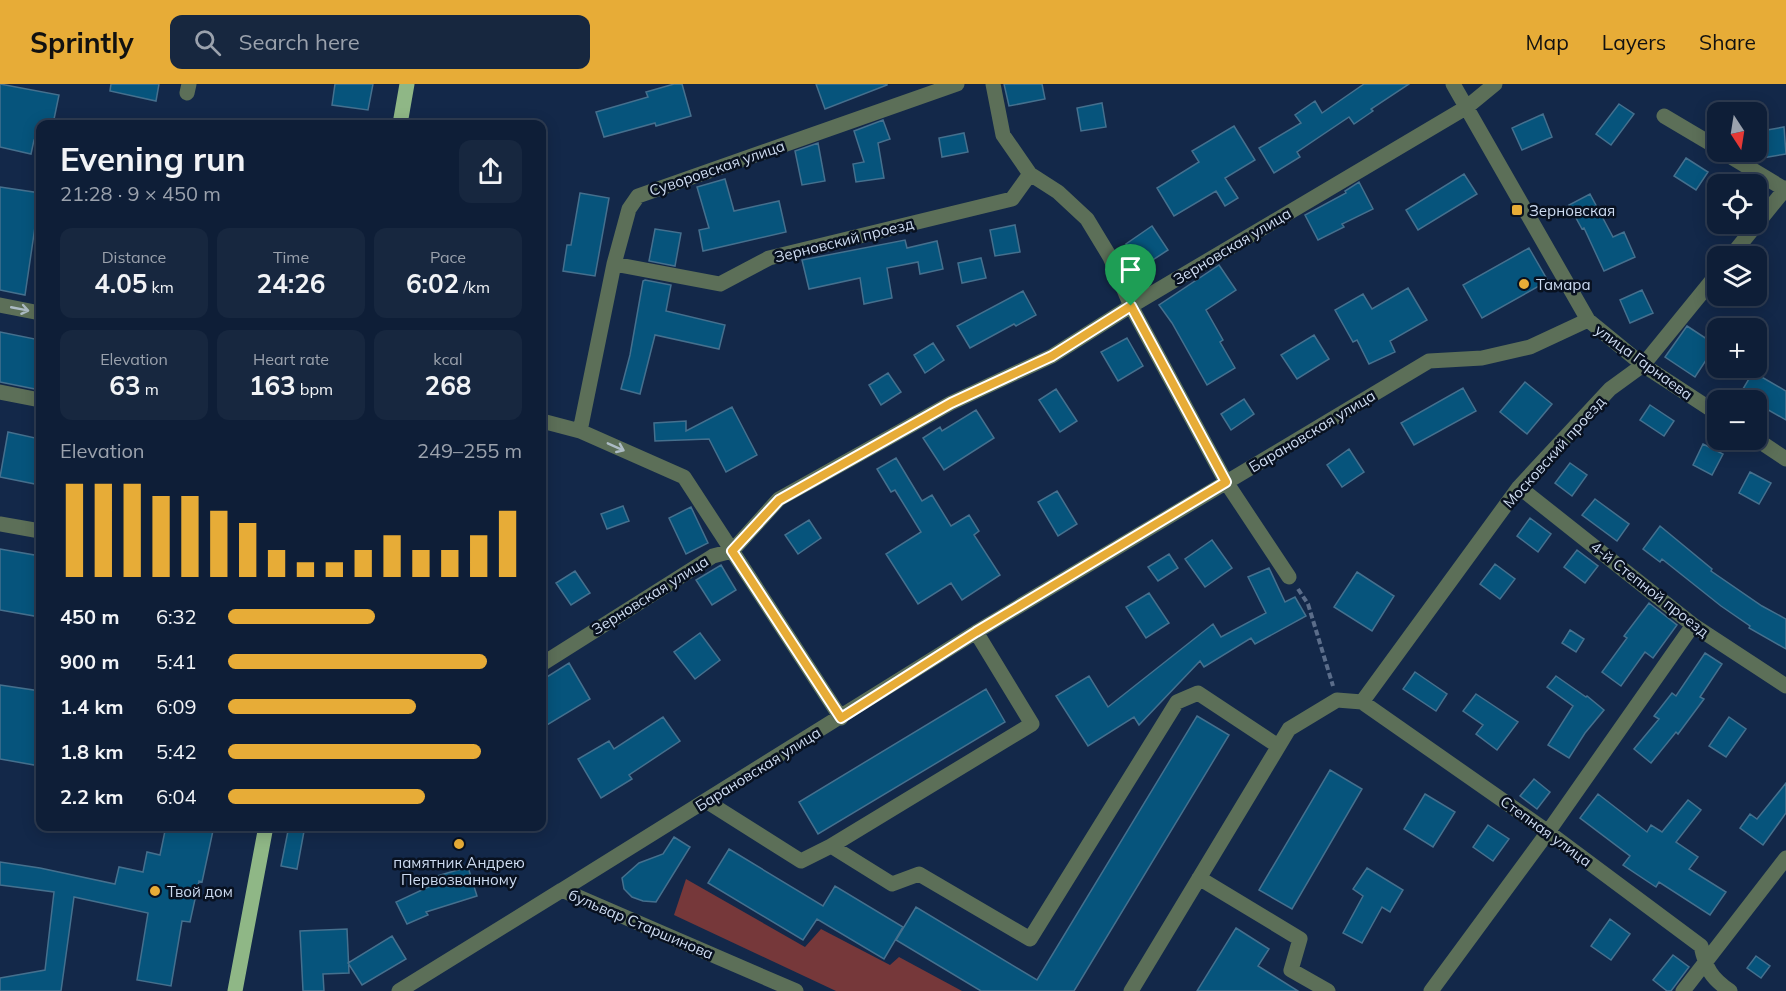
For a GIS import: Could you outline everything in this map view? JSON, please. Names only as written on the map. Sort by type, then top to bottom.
[{"type":"main road","points":[[401,120],[407,84]]},
{"type":"main road","points":[[235,991],[265,831]]},
{"type":"street","name":"Суворовская улица","points":[[580,431],[614,264],[629,209],[638,196],[957,84]]},
{"type":"street","points":[[993,84],[1003,135],[1030,174],[1058,192],[1087,219],[1110,257],[1131,306],[1226,482],[1289,577]]},
{"type":"street","name":"улица Гарнаева","points":[[1453,84],[1588,320],[1643,365],[1707,407]]},
{"type":"street","name":"Зерновская улица","points":[[546,661],[713,556],[732,551],[779,500],[951,403],[1052,356],[1131,306],[1467,107],[1495,84]]},
{"type":"street","points":[[1664,116],[1707,141]]},
{"type":"street","points":[[1739,246],[1786,189],[1740,162]]},
{"type":"street","name":"Зерновский проезд","points":[[614,264],[720,284],[769,258],[1012,200],[1030,174]]},
{"type":"street","name":"Московский проезд","points":[[1362,702],[1519,487],[1610,389],[1643,365],[1707,286]]},
{"type":"street","points":[[0,305],[36,312]]},
{"type":"street","name":"Барановская улица","points":[[562,890],[976,632],[1429,361],[1482,358],[1530,347],[1588,320]]},
{"type":"street","points":[[0,392],[36,399]]},
{"type":"street","points":[[546,422],[580,431],[684,477],[841,718]]},
{"type":"street","points":[[1767,446],[1786,459]]},
{"type":"street","name":"4-й Степной проезд","points":[[1519,487],[1693,625],[1786,686]]},
{"type":"street","points":[[0,524],[36,530]]},
{"type":"street","points":[[1431,991],[1548,832],[1693,625]]},
{"type":"street","points":[[706,801],[801,861],[831,846],[1032,724],[976,632]]},
{"type":"street","points":[[831,846],[892,884],[919,874],[1030,939],[1177,702],[1198,693],[1278,746]]},
{"type":"street","points":[[1131,991],[1289,729],[1337,700],[1362,702]]},
{"type":"street","name":"Степная улица","points":[[1362,702],[1548,832],[1701,946],[1704,962],[1714,980],[1730,991]]},
{"type":"street","points":[[1683,991],[1786,858]]},
{"type":"street","points":[[1199,878],[1300,939],[1291,970],[1328,991]]},
{"type":"street","name":"бульвар Старшинова","points":[[399,991],[562,890],[796,991]]},
{"type":"path","points":[[1289,577],[1308,603],[1337,700]]},
{"type":"shaded area","points":[[686,879],[805,947],[821,929],[890,965],[899,957],[962,991],[836,991],[674,915]]},
{"type":"building","points":[[0,84],[59,95],[54,120],[36,120],[36,140],[34,140],[31,154],[0,147]]},
{"type":"building","points":[[111,84],[159,84],[156,101],[110,91]]},
{"type":"building","points":[[335,84],[373,84],[368,110],[332,105]]},
{"type":"building","points":[[682,84],[691,116],[604,137],[596,112],[648,97],[646,92]]},
{"type":"building","points":[[816,84],[887,84],[887,85],[825,109]]},
{"type":"building","points":[[1004,84],[1042,84],[1045,99],[1009,106]]},
{"type":"building","points":[[1364,84],[1409,84],[1371,109],[1373,111],[1354,124],[1349,117],[1297,152],[1300,157],[1274,173],[1259,148],[1301,123],[1295,115],[1315,101],[1322,113]]},
{"type":"building","points":[[1102,103],[1106,127],[1081,131],[1077,108]]},
{"type":"building","points":[[1619,104],[1634,114],[1611,145],[1596,134]]},
{"type":"building","points":[[1543,114],[1552,137],[1522,150],[1512,128]]},
{"type":"building","points":[[883,120],[890,139],[878,143],[884,178],[856,182],[853,164],[864,162],[854,131]]},
{"type":"building","points":[[1234,126],[1255,160],[1225,178],[1238,198],[1225,206],[1216,191],[1174,216],[1157,188],[1199,162],[1192,151]]},
{"type":"building","points":[[1784,127],[1786,154],[1767,157],[1767,130]]},
{"type":"building","points":[[964,133],[968,152],[942,157],[939,138]]},
{"type":"building","points":[[818,143],[825,181],[802,185],[795,151]]},
{"type":"building","points":[[1686,158],[1708,172],[1696,190],[1674,176]]},
{"type":"building","points":[[1464,174],[1477,194],[1418,230],[1406,210]]},
{"type":"building","points":[[725,179],[734,211],[779,201],[786,232],[703,251],[699,230],[709,228],[697,187]]},
{"type":"building","points":[[1359,182],[1373,209],[1342,224],[1344,227],[1318,240],[1305,215],[1346,193],[1345,191]]},
{"type":"building","points":[[0,187],[36,192],[36,220],[25,295],[0,290]]},
{"type":"building","points":[[580,193],[609,198],[595,276],[563,271],[567,245],[571,245]]},
{"type":"building","points":[[1590,194],[1613,237],[1624,232],[1635,257],[1604,271],[1584,228],[1582,229],[1569,205]]},
{"type":"building","points":[[1015,225],[1020,252],[995,256],[990,230]]},
{"type":"building","points":[[1152,226],[1168,250],[1142,267],[1126,244]]},
{"type":"building","points":[[655,229],[681,233],[675,266],[649,261]]},
{"type":"building","points":[[905,240],[907,248],[937,241],[943,269],[920,274],[918,262],[887,268],[892,298],[864,304],[860,278],[809,289],[802,260]]},
{"type":"building","points":[[1529,248],[1548,281],[1482,318],[1463,285]]},
{"type":"building","points":[[981,258],[986,278],[962,283],[958,263]]},
{"type":"building","points":[[1219,265],[1236,290],[1206,310],[1235,368],[1207,385],[1172,323],[1159,305]]},
{"type":"building","points":[[645,280],[671,285],[666,311],[725,325],[719,349],[655,335],[640,394],[621,389]]},
{"type":"building","points":[[1408,288],[1427,320],[1390,341],[1395,352],[1369,364],[1357,340],[1353,342],[1335,310],[1363,294],[1372,309]]},
{"type":"building","points":[[1642,290],[1653,313],[1630,323],[1620,300]]},
{"type":"building","points":[[1023,291],[1036,315],[970,348],[957,326]]},
{"type":"building","points":[[1687,326],[1707,339],[1707,359],[1695,377],[1665,357]]},
{"type":"building","points":[[0,332],[36,339],[36,389],[0,382]]},
{"type":"building","points":[[1314,335],[1329,359],[1297,379],[1281,355]]},
{"type":"building","points":[[1127,338],[1143,366],[1118,381],[1101,352]]},
{"type":"building","points":[[933,343],[944,360],[925,373],[914,355]]},
{"type":"building","points":[[888,373],[901,392],[881,405],[869,385]]},
{"type":"building","points":[[1749,378],[1763,378],[1786,391],[1786,420],[1767,409],[1767,390],[1742,390]]},
{"type":"building","points":[[1525,382],[1552,404],[1527,434],[1500,412]]},
{"type":"building","points":[[1463,388],[1476,411],[1414,445],[1401,423]]},
{"type":"building","points":[[1056,389],[1077,421],[1060,432],[1039,400]]},
{"type":"building","points":[[1244,399],[1254,414],[1231,430],[1221,414]]},
{"type":"building","points":[[1650,405],[1674,421],[1664,436],[1640,420]]},
{"type":"building","points":[[732,407],[757,455],[726,472],[709,439],[655,441],[654,423],[686,421],[686,431]]},
{"type":"building","points":[[976,410],[994,438],[944,470],[923,438],[940,427],[942,431]]},
{"type":"building","points":[[8,432],[36,438],[36,484],[0,477]]},
{"type":"building","points":[[1703,444],[1707,446],[1707,450],[1715,450],[1723,454],[1712,475],[1693,465]]},
{"type":"building","points":[[1349,449],[1364,472],[1342,487],[1327,465]]},
{"type":"building","points":[[896,458],[922,501],[932,495],[951,526],[969,515],[979,531],[974,535],[1000,575],[962,600],[951,583],[918,604],[886,554],[921,532],[895,490],[891,492],[877,469]]},
{"type":"building","points":[[1570,463],[1587,475],[1572,496],[1555,483]]},
{"type":"building","points":[[1750,472],[1771,483],[1759,504],[1739,493]]},
{"type":"building","points":[[1057,491],[1077,524],[1058,536],[1038,502]]},
{"type":"building","points":[[1595,499],[1629,524],[1617,541],[1582,515]]},
{"type":"building","points":[[623,506],[629,521],[607,529],[601,514]]},
{"type":"building","points":[[691,507],[708,543],[686,554],[669,518]]},
{"type":"building","points":[[1530,518],[1551,534],[1538,552],[1517,536]]},
{"type":"building","points":[[809,520],[821,538],[798,554],[785,535]]},
{"type":"building","points":[[1660,526],[1712,569],[1711,571],[1762,606],[1786,619],[1786,649],[1749,628],[1750,626],[1662,559],[1660,562],[1643,549]]},
{"type":"building","points":[[1212,540],[1232,568],[1205,587],[1185,559]]},
{"type":"building","points":[[0,549],[36,555],[36,616],[0,610]]},
{"type":"building","points":[[1577,550],[1598,566],[1585,583],[1564,567]]},
{"type":"building","points":[[1169,554],[1178,568],[1158,581],[1148,567]]},
{"type":"building","points":[[1495,564],[1515,579],[1500,599],[1480,584]]},
{"type":"building","points":[[721,565],[736,590],[712,605],[696,580]]},
{"type":"building","points":[[1269,568],[1285,602],[1295,597],[1306,616],[1255,644],[1251,638],[1204,667],[1200,661],[1139,725],[1134,717],[1088,746],[1056,696],[1089,676],[1108,707],[1213,624],[1221,637],[1266,613],[1248,577]]},
{"type":"building","points":[[575,571],[590,593],[571,605],[556,583]]},
{"type":"building","points":[[1357,572],[1394,596],[1372,631],[1334,607]]},
{"type":"building","points":[[1149,593],[1169,623],[1146,638],[1126,607]]},
{"type":"building","points":[[1649,603],[1677,625],[1653,658],[1645,652],[1621,686],[1602,672],[1627,638],[1624,636]]},
{"type":"building","points":[[1570,630],[1584,639],[1576,652],[1562,643]]},
{"type":"building","points":[[700,633],[720,660],[695,679],[674,652]]},
{"type":"building","points":[[1705,653],[1722,664],[1700,697],[1704,699],[1678,734],[1676,732],[1651,763],[1634,749],[1659,719],[1654,716],[1672,693],[1676,696]]},
{"type":"building","points":[[569,663],[590,699],[546,726],[546,677]]},
{"type":"building","points":[[1415,672],[1447,694],[1436,711],[1403,689]]},
{"type":"building","points":[[1556,676],[1604,710],[1585,733],[1569,758],[1548,745],[1573,706],[1547,687]]},
{"type":"building","points":[[0,685],[36,690],[36,765],[0,759]]},
{"type":"building","points":[[986,689],[1005,722],[818,834],[799,802]]},
{"type":"building","points":[[1476,694],[1518,722],[1497,750],[1476,734],[1483,725],[1463,711]]},
{"type":"building","points":[[1197,716],[1229,735],[1074,991],[981,991],[896,940],[916,907],[1037,980]]},
{"type":"building","points":[[663,717],[680,741],[629,775],[632,779],[601,798],[578,759],[609,741],[614,749]]},
{"type":"building","points":[[1729,717],[1746,729],[1726,757],[1709,746]]},
{"type":"building","points":[[1330,770],[1362,789],[1292,909],[1259,890]]},
{"type":"building","points":[[1534,779],[1550,792],[1537,809],[1520,796]]},
{"type":"building","points":[[1786,783],[1786,813],[1763,845],[1740,828],[1750,814],[1757,819]]},
{"type":"building","points":[[1425,794],[1455,812],[1433,847],[1404,829]]},
{"type":"building","points":[[1598,794],[1647,832],[1651,825],[1662,832],[1688,800],[1701,810],[1676,842],[1698,857],[1689,869],[1726,892],[1710,915],[1659,882],[1656,887],[1623,865],[1630,856],[1580,818]]},
{"type":"building","points":[[1488,825],[1509,839],[1493,861],[1473,847]]},
{"type":"building","points":[[165,831],[213,831],[202,882],[199,881],[190,922],[182,921],[171,986],[137,980],[148,913],[74,897],[61,991],[0,991],[0,978],[45,970],[54,892],[0,885],[0,862],[115,884],[119,867],[143,872],[147,852],[160,855]]},
{"type":"building","points":[[288,831],[304,831],[297,869],[281,866]]},
{"type":"building","points":[[674,837],[690,847],[656,902],[632,897],[624,889],[622,878],[639,863],[663,854]]},
{"type":"building","points":[[729,849],[823,906],[835,886],[903,927],[884,959],[817,919],[803,940],[708,883]]},
{"type":"building","points":[[468,867],[477,896],[426,912],[428,915],[407,924],[396,902],[439,882],[437,876]]},
{"type":"building","points":[[1367,868],[1403,890],[1390,912],[1382,907],[1362,943],[1343,933],[1363,896],[1353,889]]},
{"type":"building","points":[[1610,919],[1630,934],[1611,960],[1591,946]]},
{"type":"building","points":[[1236,928],[1269,949],[1258,966],[1298,991],[1197,991]]},
{"type":"building","points":[[347,929],[349,973],[323,974],[324,991],[303,991],[300,931]]},
{"type":"building","points":[[392,936],[406,959],[362,985],[348,963]]},
{"type":"building","points":[[1673,955],[1689,967],[1671,991],[1667,991],[1653,980]]},
{"type":"building","points":[[1756,956],[1770,966],[1761,978],[1747,968]]},
{"type":"place","name":"Зерновская","points":[[1517,210]]},
{"type":"place","name":"Тамара","points":[[1524,284]]},
{"type":"place","name":"памятник Андрею Первозванному","points":[[459,844]]},
{"type":"place","name":"Твой дом","points":[[155,891]]},
{"type":"route","points":[[1131,306],[1226,482],[976,632],[841,718],[732,551],[779,500],[951,403],[1052,356],[1131,306]]}]
